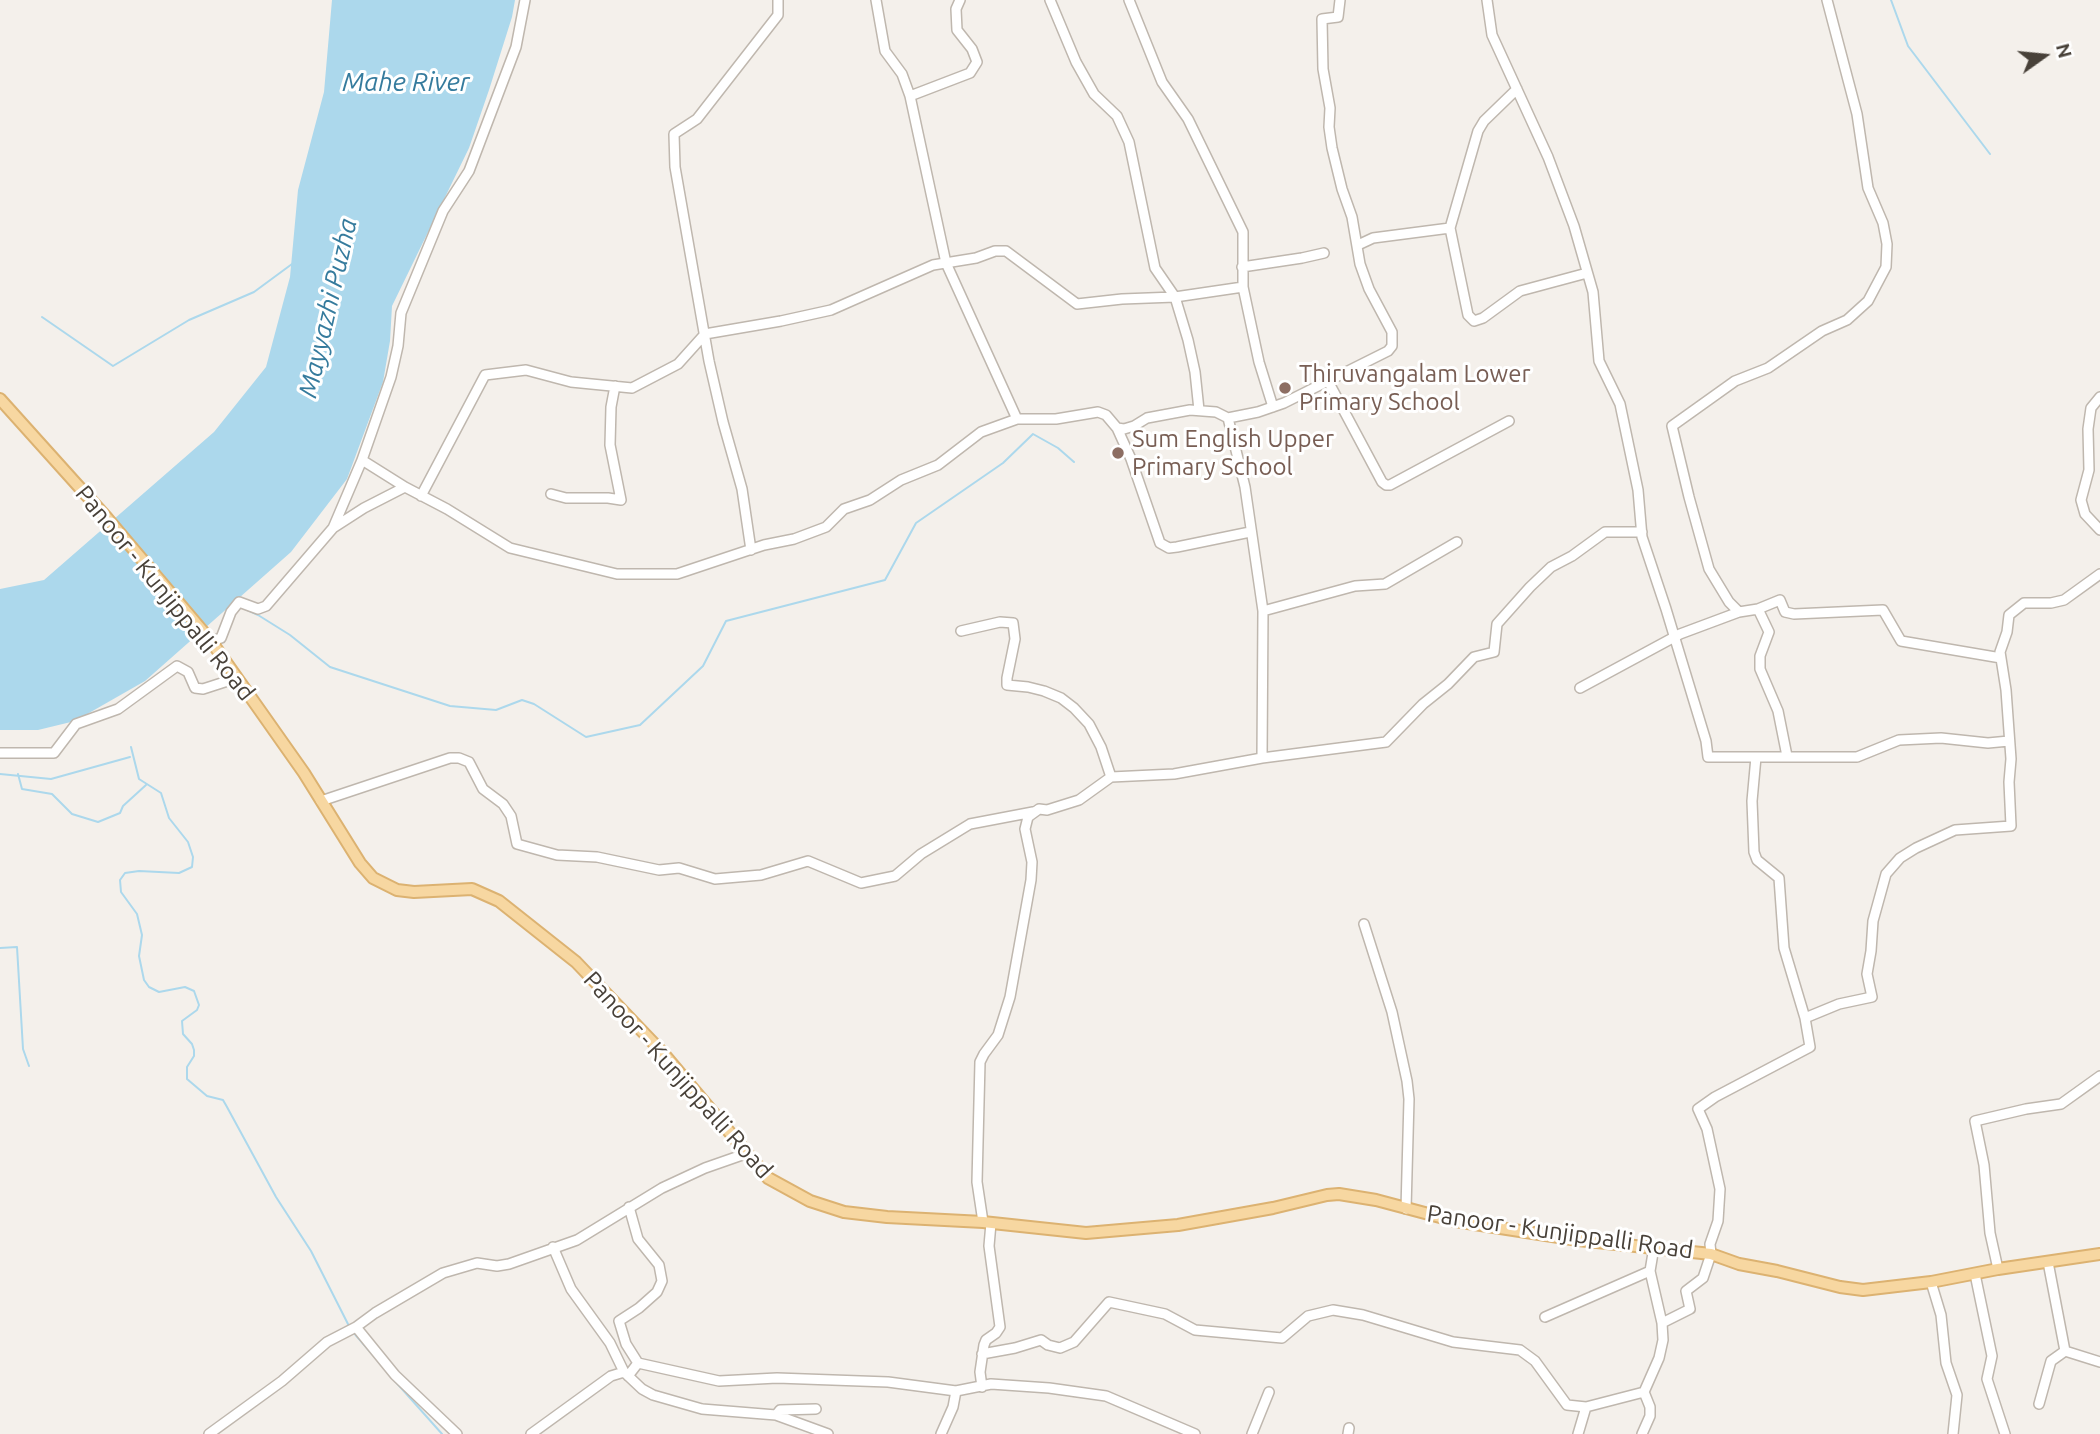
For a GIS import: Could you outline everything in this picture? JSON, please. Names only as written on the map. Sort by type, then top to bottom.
[{"type":"main road","name":"Panoor - Kunjippalli Road","points":[[0,399],[211,640],[304,773],[360,863],[373,878],[397,890],[472,889],[485,893],[528,922],[576,962],[663,1052],[745,1154],[768,1178],[787,1191],[810,1201],[844,1212],[887,1217],[1086,1233],[1162,1228],[1273,1208],[1327,1195],[1376,1200],[1455,1221],[1578,1240],[1711,1254],[1739,1264],[1863,1290],[1931,1282],[2100,1254]]},
{"type":"street","points":[[333,528],[362,460],[391,377],[398,346],[401,313],[443,211],[470,171],[516,47],[525,0]]},
{"type":"street","points":[[751,550],[742,489],[723,422],[705,334],[675,167],[674,134],[697,119],[778,15],[778,0]]},
{"type":"street","points":[[876,0],[886,51],[902,74],[910,96],[946,263],[1017,419]]},
{"type":"street","points":[[910,96],[970,73],[977,62],[972,49],[957,30],[956,9],[960,0]]},
{"type":"street","points":[[1051,0],[1076,62],[1094,94],[1118,116],[1129,142],[1155,268],[1175,297],[1195,372],[1199,410]]},
{"type":"street","points":[[1129,0],[1162,82],[1188,119],[1243,232],[1243,287],[1259,362],[1273,407]]},
{"type":"street","points":[[1228,418],[1273,407],[1388,351],[1392,346],[1392,332],[1369,289],[1360,264],[1352,216],[1332,148],[1330,108],[1323,69],[1322,19],[1338,17],[1340,0]]},
{"type":"street","points":[[1487,0],[1492,35],[1558,182],[1574,226],[1596,314],[1597,351],[1607,380],[1620,404],[1638,490],[1647,557],[1706,741],[1708,757],[1857,757],[1899,740],[1941,738],[1988,743],[2009,741]]},
{"type":"street","points":[[1739,612],[1729,602],[1709,569],[1672,426],[1735,381],[1768,368],[1822,331],[1847,320],[1868,301],[1886,267],[1887,244],[1883,223],[1868,188],[1857,114],[1827,0]]},
{"type":"street","points":[[1517,89],[1478,131],[1450,228],[1468,315],[1474,321],[1483,318],[1520,292],[1587,273]]},
{"type":"street","points":[[1358,245],[1373,238],[1450,228]]},
{"type":"street","points":[[421,496],[485,375],[526,370],[571,382],[632,388],[678,364],[705,334],[831,310],[933,265],[976,258],[995,251],[1006,251],[1077,304],[1175,297],[1243,287]]},
{"type":"street","points":[[1242,267],[1324,253]]},
{"type":"street","points":[[1328,380],[1385,485],[1391,485],[1509,421]]},
{"type":"street","points":[[551,494],[566,498],[621,500],[610,445],[611,407],[615,386]]},
{"type":"street","points":[[2100,397],[2091,408],[2088,429],[2089,470],[2081,500],[2085,514],[2100,530]]},
{"type":"street","points":[[1117,428],[1134,426],[1147,418],[1199,410],[1223,414],[1228,418],[1245,486],[1263,611],[1262,758]]},
{"type":"street","points":[[362,460],[510,548],[617,574],[677,574],[826,527],[844,509],[870,500],[901,480],[937,465],[981,432],[1017,419],[1056,419],[1098,412],[1106,415],[1117,428],[1131,459],[1160,543],[1169,548],[1250,532]]},
{"type":"street","points":[[211,640],[221,638],[231,612],[239,602],[258,609],[266,606],[333,528],[363,508],[405,487]]},
{"type":"street","points":[[320,801],[450,758],[459,758],[469,762],[483,789],[503,804],[511,816],[517,844],[557,855],[597,857],[659,870],[679,868],[715,879],[761,875],[808,861],[861,883],[895,876],[921,854],[970,824],[1079,800],[1111,777],[1174,774],[1262,758],[1386,742],[1474,657],[1494,652],[1497,624],[1551,567],[1573,556],[1605,532],[1642,532]]},
{"type":"street","points":[[1263,611],[1355,586],[1385,584],[1457,542]]},
{"type":"street","points":[[1805,1018],[1839,1004],[1872,997],[1867,974],[1873,921],[1886,874],[1900,858],[1955,830],[2011,826],[2009,741],[2000,652],[2009,615],[2024,603],[2064,600],[2100,574]]},
{"type":"street","points":[[1580,688],[1680,634],[1780,600],[1784,612],[1794,614],[1884,610],[1901,641],[2001,659]]},
{"type":"street","points":[[1758,609],[1769,632],[1760,656],[1759,669],[1778,711],[1787,756]]},
{"type":"street","points":[[961,631],[1000,622],[1013,623],[1015,639],[1007,685],[1044,691],[1061,698],[1074,708],[1089,724],[1101,747],[1111,777]]},
{"type":"street","points":[[0,753],[54,753],[76,724],[118,709],[177,666],[188,671],[195,688],[203,689],[237,678]]},
{"type":"street","points":[[1662,1323],[1690,1310],[1686,1291],[1703,1278],[1718,1221],[1720,1189],[1707,1129],[1698,1109],[1714,1097],[1810,1047],[1805,1018],[1784,948],[1779,878],[1757,860],[1754,852],[1752,801],[1756,757]]},
{"type":"street","points":[[982,1387],[982,1354],[986,1340],[996,1334],[1000,1327],[987,1223],[977,1182],[980,1062],[998,1035],[1010,997],[1029,898],[1032,862],[1025,823],[1033,811]]},
{"type":"street","points":[[1364,924],[1392,1012],[1407,1081],[1409,1099],[1406,1209]]},
{"type":"street","points":[[1998,1269],[1990,1233],[1975,1121],[2061,1104],[2100,1076]]},
{"type":"street","points":[[209,1434],[282,1381],[327,1342],[453,1268],[477,1263],[497,1266],[509,1264],[578,1240],[629,1207],[687,1175],[745,1154]]},
{"type":"street","points":[[629,1207],[638,1238],[659,1265],[663,1281],[657,1292],[620,1321],[626,1344],[638,1363],[719,1381],[777,1378],[888,1382],[956,1391],[1002,1384],[1049,1388],[1106,1396],[1195,1434]]},
{"type":"street","points":[[553,1247],[571,1289],[610,1343],[626,1374],[642,1389],[653,1395],[702,1409],[776,1415],[828,1434]]},
{"type":"street","points":[[1642,1434],[1650,1416],[1650,1407],[1644,1392],[1659,1358],[1663,1340],[1662,1323],[1650,1271],[1654,1247]]},
{"type":"street","points":[[2048,1262],[2065,1351]]},
{"type":"street","points":[[1545,1317],[1650,1271]]},
{"type":"street","points":[[1975,1274],[1992,1356],[1987,1379],[2005,1434]]},
{"type":"street","points":[[1931,1282],[1941,1315],[1946,1363],[1957,1395],[1953,1434]]},
{"type":"street","points":[[982,1354],[1041,1340],[1060,1348],[1074,1342],[1109,1302],[1165,1314],[1195,1330],[1282,1338],[1308,1317],[1333,1310],[1363,1315],[1452,1342],[1520,1350],[1535,1361],[1567,1405],[1586,1407],[1644,1392]]},
{"type":"street","points":[[352,1329],[395,1375],[457,1434]]},
{"type":"street","points":[[2065,1351],[2100,1362]]},
{"type":"street","points":[[2039,1404],[2051,1361],[2065,1351]]},
{"type":"street","points":[[531,1434],[611,1376],[626,1374],[638,1363]]},
{"type":"street","points":[[941,1434],[953,1407],[956,1391]]},
{"type":"street","points":[[1252,1434],[1269,1392]]},
{"type":"street","points":[[1578,1434],[1586,1407]]},
{"type":"street","points":[[776,1415],[780,1410],[816,1409]]},
{"type":"water","name":"Mahe River","points":[[332,0],[515,0],[512,17],[469,148],[392,306],[390,341],[383,382],[347,479],[291,552],[145,681],[75,721],[38,730],[0,730],[0,589],[44,580],[214,432],[266,367],[290,277],[298,190],[324,92]]},
{"type":"waterway","points":[[1891,0],[1908,46],[1990,154]]},
{"type":"waterway","points":[[42,317],[113,366],[189,320],[254,292],[292,264]]},
{"type":"waterway","points":[[241,607],[290,635],[330,667],[450,706],[496,710],[522,700],[534,704],[586,737],[640,725],[703,666],[726,621],[885,580],[916,523],[1003,463],[1033,434],[1058,448],[1074,462]]},
{"type":"waterway","points":[[131,747],[139,779],[161,793],[169,818],[188,842],[193,857],[192,867],[179,873],[139,871],[125,873],[120,880],[121,892],[137,914],[142,935],[139,956],[144,980],[149,987],[159,992],[185,987],[194,991],[199,1005],[197,1010],[182,1021],[183,1034],[194,1050],[194,1056],[187,1067],[187,1079],[207,1096],[223,1100],[276,1197],[311,1251],[350,1328]]},
{"type":"waterway","points":[[0,774],[51,779],[130,757]]},
{"type":"waterway","points":[[18,774],[22,789],[52,794],[72,814],[98,822],[120,813],[123,806],[146,785]]},
{"type":"waterway","points":[[0,948],[17,947],[23,1049],[29,1066]]},
{"type":"waterway","points":[[353,1332],[379,1362]]},
{"type":"waterway","points":[[394,1380],[442,1434]]},
{"type":"place","name":"Thiruvangalam Lower Primary School","points":[[1285,388]]},
{"type":"place","name":"Sum English Upper Primary School","points":[[1118,453]]},
{"type":"water label","name":"Mayyazhi Puzha","points":[[328,308]]}]
